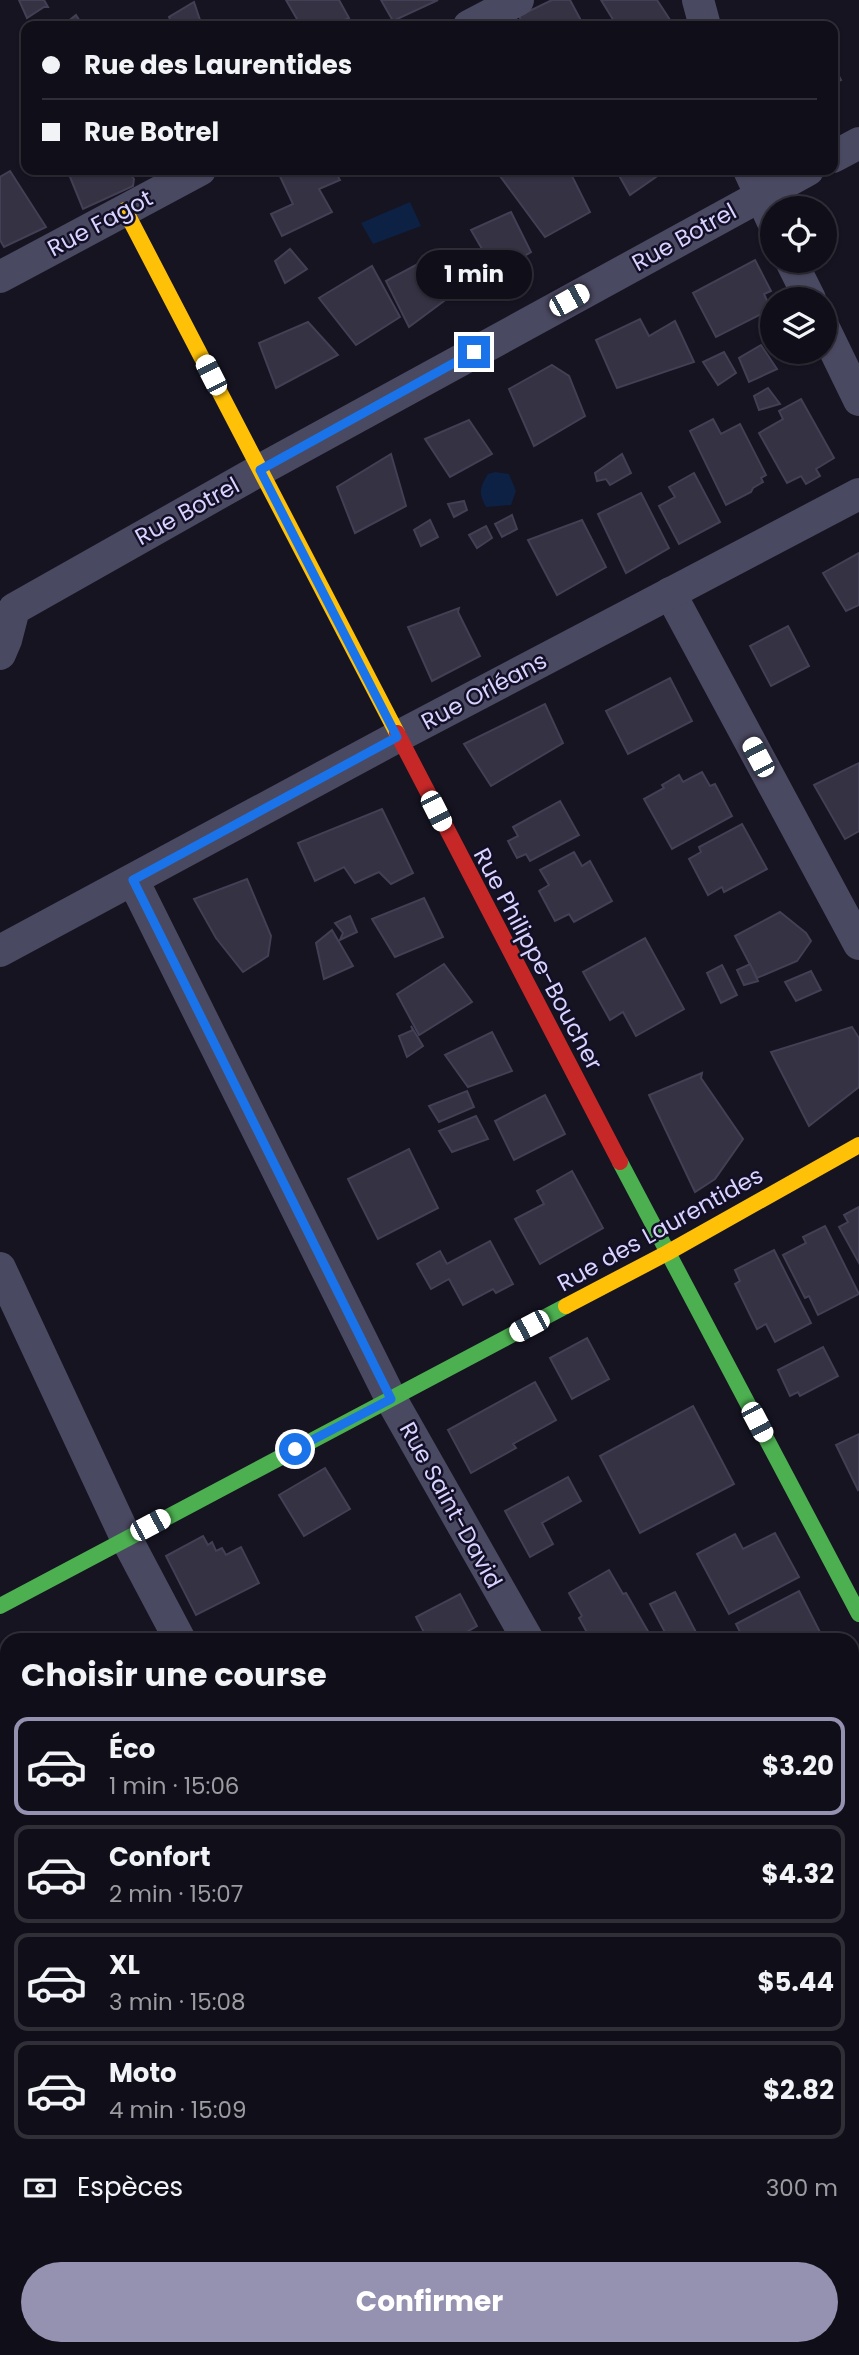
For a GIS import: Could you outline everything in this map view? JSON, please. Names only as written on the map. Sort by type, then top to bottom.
[{"type":"street","points":[[478,21],[518,0]]},
{"type":"street","points":[[698,0],[704,21]]},
{"type":"street","points":[[838,154],[859,143]]},
{"type":"street","name":"Rue Fagot","points":[[0,277],[191,175]]},
{"type":"street","name":"Rue Botrel","points":[[0,654],[6,640],[7,598],[260,470],[798,175]]},
{"type":"street","name":"Rue Philippe-Boucher","points":[[125,210],[397,737],[859,1614]]},
{"type":"street","points":[[837,355],[859,400]]},
{"type":"street","name":"Rue Orléans","points":[[0,951],[397,737],[859,495]]},
{"type":"street","points":[[670,593],[859,944]]},
{"type":"street","name":"Rue Saint-David","points":[[133,880],[391,1399],[524,1633]]},
{"type":"street","name":"Rue des Laurentides","points":[[0,1606],[667,1253],[859,1145]]},
{"type":"street","points":[[2,1277],[126,1538],[176,1633]]},
{"type":"water","points":[[410,202],[421,226],[373,244],[361,223]]},
{"type":"water","points":[[488,474],[509,474],[516,491],[511,505],[486,507],[483,502],[483,483]]},
{"type":"building","points":[[19,0],[44,0],[48,7],[27,18]]},
{"type":"building","points":[[286,0],[339,0],[349,18],[342,21],[298,21]]},
{"type":"building","points":[[381,0],[438,0],[393,21]]},
{"type":"building","points":[[552,0],[570,0],[581,21],[522,21],[519,16]]},
{"type":"building","points":[[601,0],[657,0],[671,21],[614,21]]},
{"type":"building","points":[[194,2],[200,21],[171,21],[169,17]]},
{"type":"building","points":[[76,15],[80,21],[68,21]]},
{"type":"building","points":[[10,171],[46,227],[4,247],[0,240],[0,177]]},
{"type":"building","points":[[69,175],[131,175],[134,179],[133,186],[83,209]]},
{"type":"building","points":[[279,175],[337,175],[340,180],[319,189],[332,212],[282,236],[271,214],[293,204]]},
{"type":"building","points":[[572,175],[590,212],[545,237],[500,176]]},
{"type":"building","points":[[619,175],[659,175],[630,195]]},
{"type":"building","points":[[511,212],[531,252],[496,273],[471,230]]},
{"type":"building","points":[[290,249],[307,269],[285,283],[275,261]]},
{"type":"building","points":[[427,259],[448,298],[409,327],[386,281]]},
{"type":"building","points":[[755,260],[769,287],[760,287],[760,315],[716,337],[693,293]]},
{"type":"building","points":[[372,266],[400,317],[356,345],[319,298]]},
{"type":"building","points":[[640,319],[649,336],[675,321],[694,362],[617,388],[596,340]]},
{"type":"building","points":[[308,322],[338,355],[276,388],[259,343]]},
{"type":"building","points":[[760,346],[760,364],[774,364],[777,369],[749,382],[739,358]]},
{"type":"building","points":[[724,352],[736,373],[718,385],[703,362]]},
{"type":"building","points":[[552,365],[569,376],[585,416],[534,446],[509,389]]},
{"type":"building","points":[[768,388],[780,404],[759,410],[754,396]]},
{"type":"building","points":[[801,399],[834,458],[816,469],[820,476],[806,484],[801,476],[787,483],[759,433],[783,419],[779,411]]},
{"type":"building","points":[[713,419],[721,434],[740,424],[766,475],[761,478],[763,482],[751,492],[726,505],[690,431]]},
{"type":"building","points":[[469,420],[492,454],[450,477],[425,439]]},
{"type":"building","points":[[391,454],[406,506],[355,533],[337,487]]},
{"type":"building","points":[[622,454],[631,473],[610,485],[606,479],[597,481],[595,473]]},
{"type":"building","points":[[694,473],[720,522],[679,544],[659,506],[675,497],[669,487]]},
{"type":"building","points":[[641,493],[669,548],[626,573],[598,514]]},
{"type":"building","points":[[464,501],[467,510],[454,517],[448,504]]},
{"type":"building","points":[[512,515],[517,529],[502,537],[495,524]]},
{"type":"building","points":[[430,520],[438,537],[421,546],[414,530]]},
{"type":"building","points":[[582,520],[606,567],[557,595],[528,540]]},
{"type":"building","points":[[486,526],[492,538],[477,548],[469,535]]},
{"type":"building","points":[[859,553],[859,605],[846,611],[823,573]]},
{"type":"building","points":[[459,608],[458,612],[480,656],[432,681],[408,627]]},
{"type":"building","points":[[788,626],[809,666],[771,686],[750,646]]},
{"type":"building","points":[[670,678],[692,721],[628,754],[606,711]]},
{"type":"building","points":[[545,704],[563,743],[491,786],[464,744]]},
{"type":"building","points":[[859,763],[859,831],[845,839],[814,785]]},
{"type":"building","points":[[702,772],[710,786],[715,784],[732,816],[672,849],[644,799],[664,788],[662,785],[679,775],[683,782]]},
{"type":"building","points":[[560,801],[579,835],[530,861],[526,854],[517,858],[508,841],[518,836],[513,827]]},
{"type":"building","points":[[382,809],[413,873],[391,884],[379,872],[355,883],[344,867],[315,881],[298,843]]},
{"type":"building","points":[[742,824],[767,869],[724,892],[722,887],[708,895],[689,859],[701,852],[699,847]]},
{"type":"building","points":[[574,852],[582,866],[590,861],[612,901],[574,922],[569,914],[555,921],[539,891],[549,885],[540,870]]},
{"type":"building","points":[[247,879],[271,936],[268,956],[243,972],[216,938],[194,899]]},
{"type":"building","points":[[424,898],[443,937],[395,957],[372,919]]},
{"type":"building","points":[[780,912],[806,933],[811,941],[797,961],[757,978],[735,936]]},
{"type":"building","points":[[350,916],[357,932],[340,940],[343,933],[335,923]]},
{"type":"building","points":[[332,930],[353,966],[324,979],[316,943]]},
{"type":"building","points":[[645,938],[684,1009],[636,1036],[623,1012],[610,1020],[583,972]]},
{"type":"building","points":[[444,964],[472,1002],[419,1035],[397,994]]},
{"type":"building","points":[[750,964],[758,981],[744,985],[737,970]]},
{"type":"building","points":[[722,965],[737,995],[721,1003],[707,973]]},
{"type":"building","points":[[811,971],[821,990],[796,1001],[785,982]]},
{"type":"building","points":[[411,1026],[423,1046],[407,1057],[399,1036],[413,1030]]},
{"type":"building","points":[[852,1027],[859,1038],[859,1087],[809,1126],[771,1052]]},
{"type":"building","points":[[492,1032],[512,1071],[468,1087],[445,1055]]},
{"type":"building","points":[[702,1073],[701,1078],[743,1139],[715,1179],[695,1192],[649,1095]]},
{"type":"building","points":[[467,1091],[474,1107],[439,1122],[429,1106]]},
{"type":"building","points":[[545,1095],[565,1134],[514,1160],[495,1121]]},
{"type":"building","points":[[476,1116],[488,1139],[452,1152],[439,1131]]},
{"type":"building","points":[[409,1149],[438,1208],[378,1239],[348,1179]]},
{"type":"building","points":[[572,1171],[603,1228],[540,1264],[515,1219],[544,1204],[537,1191]]},
{"type":"building","points":[[859,1207],[859,1263],[839,1227],[848,1222],[844,1215]]},
{"type":"building","points":[[825,1226],[859,1294],[818,1315],[809,1296],[805,1298],[783,1255],[806,1243],[803,1237]]},
{"type":"building","points":[[490,1241],[513,1284],[496,1293],[493,1289],[463,1305],[449,1279],[431,1289],[417,1264],[440,1251],[447,1264]]},
{"type":"building","points":[[774,1250],[811,1323],[775,1342],[766,1324],[757,1329],[735,1284],[740,1281],[735,1270]]},
{"type":"building","points":[[587,1338],[609,1379],[572,1399],[550,1358]]},
{"type":"building","points":[[823,1347],[838,1376],[800,1396],[798,1392],[790,1396],[778,1370]]},
{"type":"building","points":[[535,1382],[556,1420],[513,1444],[516,1448],[471,1473],[448,1430]]},
{"type":"building","points":[[693,1406],[734,1484],[640,1533],[600,1456]]},
{"type":"building","points":[[859,1434],[859,1489],[858,1490],[836,1445]]},
{"type":"building","points":[[325,1468],[350,1509],[304,1536],[279,1495]]},
{"type":"building","points":[[568,1477],[581,1501],[542,1523],[553,1544],[530,1557],[505,1511]]},
{"type":"building","points":[[775,1533],[799,1577],[729,1614],[697,1554],[735,1534],[743,1549]]},
{"type":"building","points":[[203,1536],[208,1545],[212,1542],[216,1551],[222,1548],[226,1555],[241,1547],[259,1583],[196,1615],[166,1556]]},
{"type":"building","points":[[609,1570],[649,1633],[587,1633],[579,1618],[582,1616],[569,1593]]},
{"type":"building","points":[[799,1591],[820,1633],[740,1633],[736,1624]]},
{"type":"building","points":[[675,1592],[696,1633],[665,1633],[650,1604]]},
{"type":"building","points":[[460,1594],[477,1626],[464,1633],[424,1633],[416,1617]]},
{"type":"traffic: fast","points":[[620,1162],[859,1614]]},
{"type":"traffic: fast","points":[[0,1606],[566,1306]]},
{"type":"traffic: slow","points":[[125,210],[397,733]]},
{"type":"traffic: slow","points":[[566,1306],[667,1253],[859,1145]]},
{"type":"traffic: jam","points":[[397,733],[620,1162]]},
{"type":"route","points":[[295,1449],[391,1399],[133,880],[397,737],[260,470],[474,352]]}]
